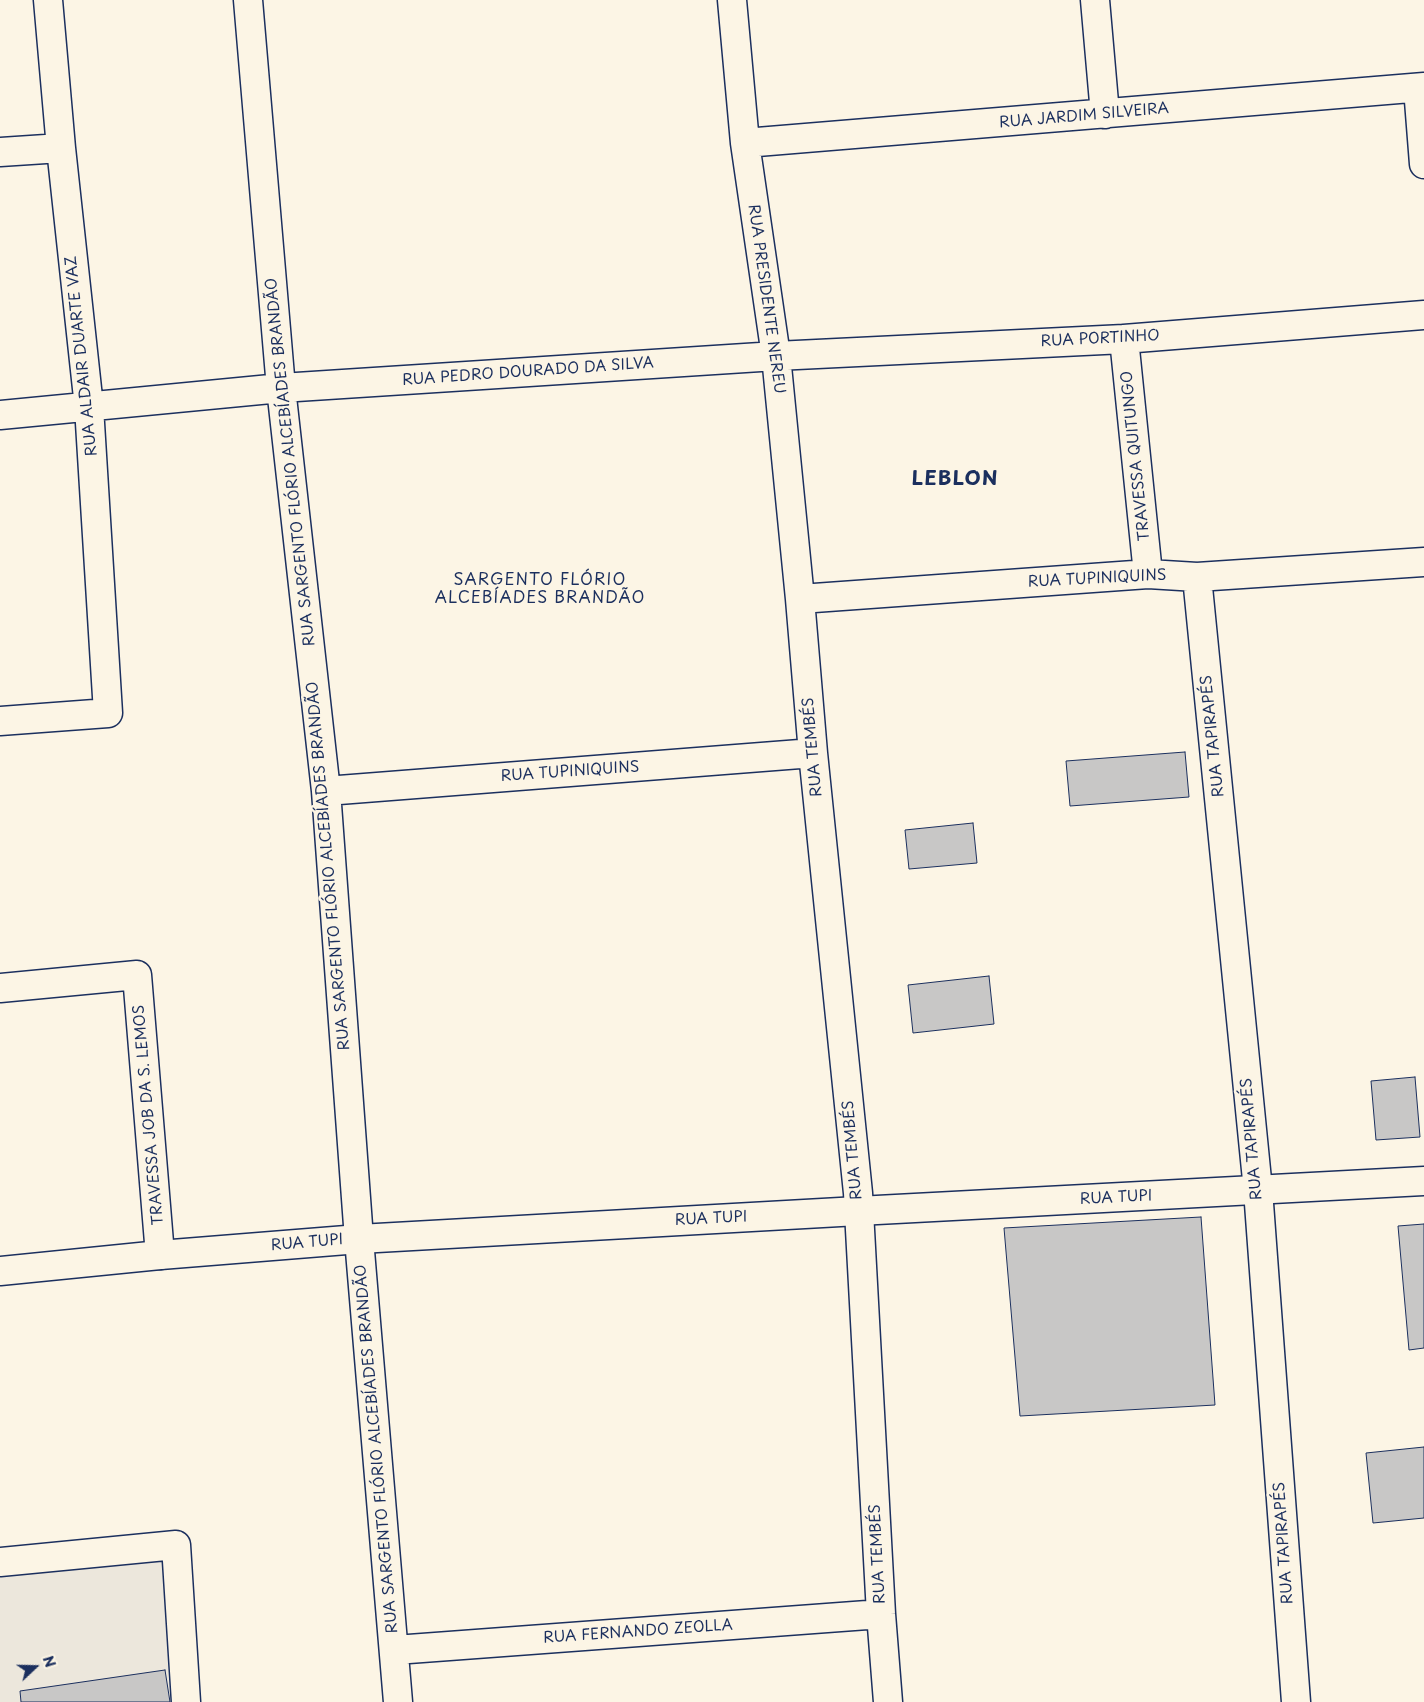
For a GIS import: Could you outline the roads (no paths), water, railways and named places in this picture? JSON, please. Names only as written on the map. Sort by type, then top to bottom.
[{"type":"street","name":"RUA ALDAIR DUARTE VAZ","points":[[0,722],[108,713],[89,407],[61,148],[48,0]]},
{"type":"street","name":"RUA SARGENTO FLÓRIO ALCEBÍADES BRANDÃO","points":[[248,0],[281,388],[326,791],[359,1239],[398,1702]]},
{"type":"street","name":"RUA PRESIDENTE NEREU","points":[[732,0],[744,144],[776,356],[800,599]]},
{"type":"street","points":[[1096,0],[1105,114]]},
{"type":"street","points":[[1421,88],[1424,164]]},
{"type":"street","name":"RUA JARDIM SILVEIRA","points":[[744,144],[1421,88]]},
{"type":"street","points":[[0,152],[61,148]]},
{"type":"street","name":"RUA PORTINHO","points":[[776,356],[1124,339],[1424,314]]},
{"type":"street","name":"TRAVESSA QUITUNGO","points":[[1124,339],[1148,574]]},
{"type":"street","name":"RUA PEDRO DOURADO DA SILVA","points":[[0,416],[281,388],[776,356]]},
{"type":"street","name":"RUA TUPINIQUINS","points":[[800,599],[1148,574],[1197,576],[1424,562]]},
{"type":"street","name":"RUA TAPIRAPÉS","points":[[1197,576],[1258,1190],[1296,1702]]},
{"type":"street","name":"RUA TEMBÉS","points":[[800,599],[813,753],[858,1192],[881,1614],[888,1702]]},
{"type":"street","name":"RUA TUPINIQUINS","points":[[326,791],[813,753]]},
{"type":"street","name":"TRAVESSA JOB DA S. LEMOS","points":[[0,988],[137,975],[160,1255]]},
{"type":"street","name":"RUA TUPI","points":[[0,1271],[160,1255],[359,1239],[1424,1181]]},
{"type":"street","points":[[0,1562],[176,1545],[186,1702]]},
{"type":"street","name":"RUA FERNANDO ZEOLLA","points":[[395,1650],[881,1614]]},
{"type":"district","name":"LEBLON","points":[[955,479]]},
{"type":"district","name":"SARGENTO FLÓRIO ALCEBÍADES BRANDÃO","points":[[540,590]]}]
